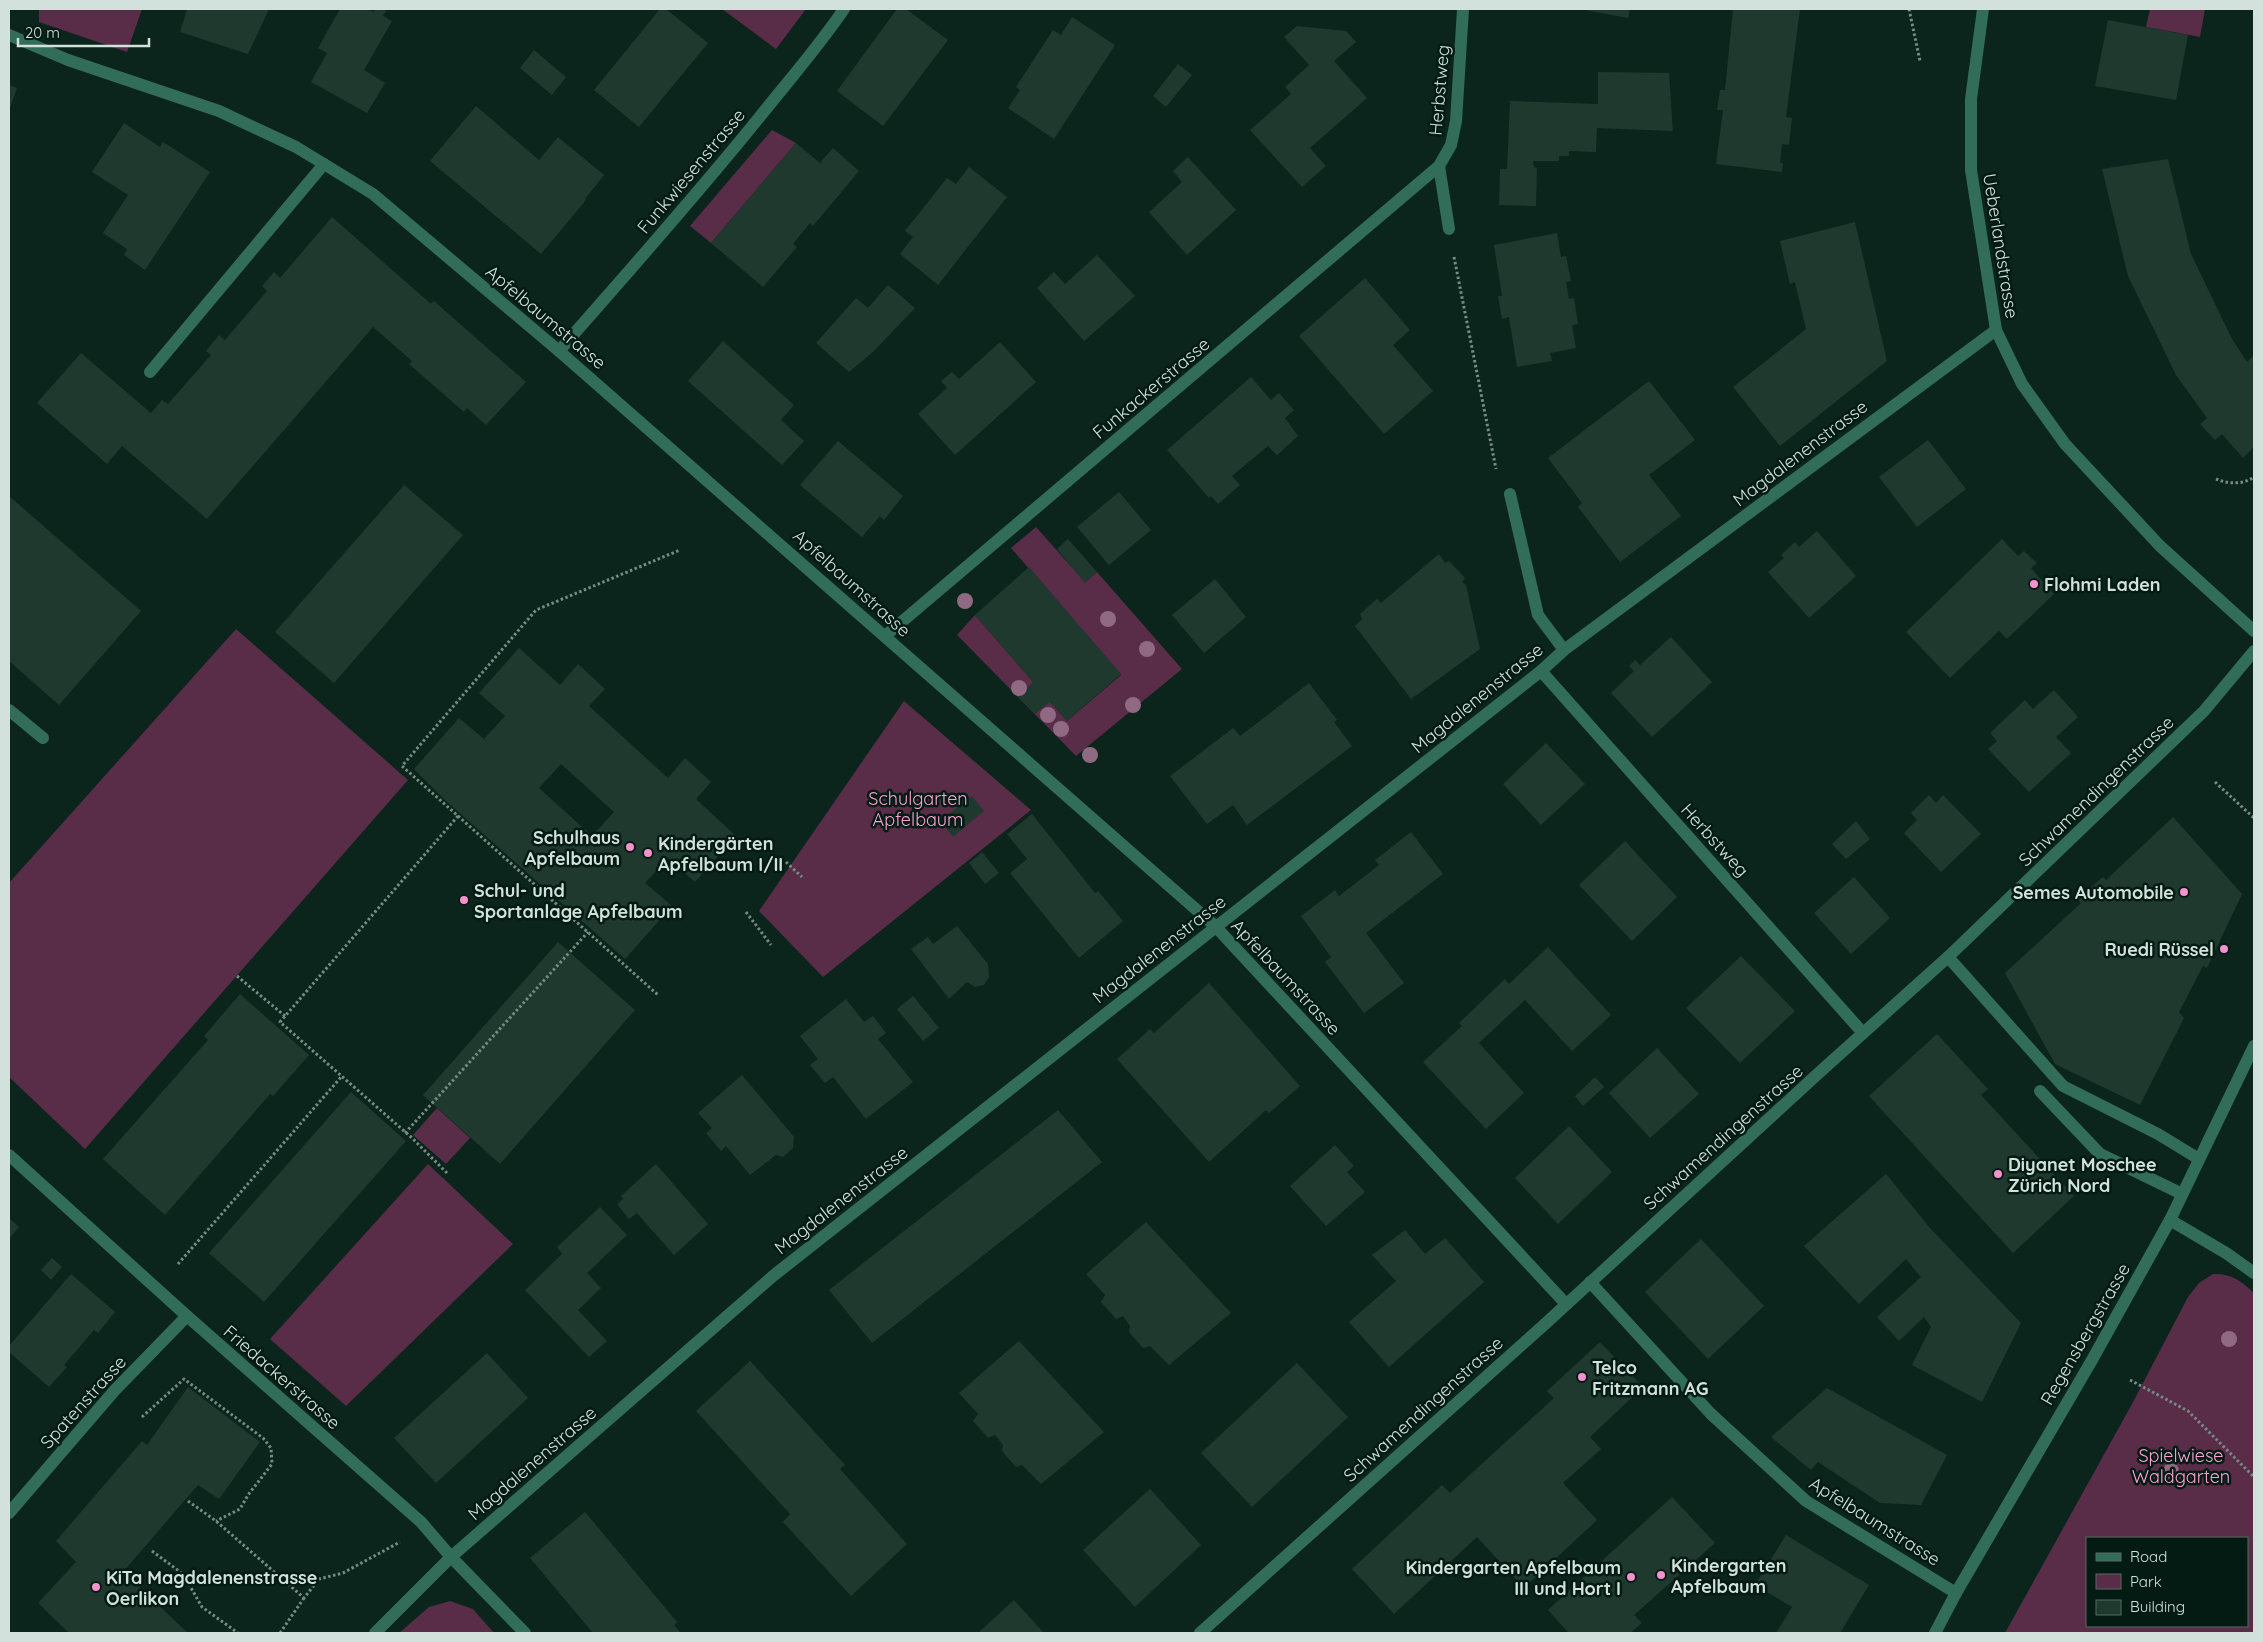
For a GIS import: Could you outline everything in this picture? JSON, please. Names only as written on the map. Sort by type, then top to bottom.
[{"type":"street","name":"Funkwiesenstrasse","points":[[559,350],[735,148],[830,30],[844,9]]},
{"type":"street","name":"Herbstweg","points":[[1439,166],[1451,145],[1456,121],[1463,9]]},
{"type":"street","name":"Ueberlandstrasse","points":[[1983,9],[1971,99],[1971,170],[1996,330],[2022,384],[2065,444],[2160,546],[2254,631]]},
{"type":"street","name":"Apfelbaumstrasse","points":[[9,35],[68,60],[219,112],[296,147],[373,194],[559,350],[1215,926],[1566,1304]]},
{"type":"street","points":[[150,372],[324,164]]},
{"type":"street","points":[[1439,166],[1449,229]]},
{"type":"street","name":"Funkackerstrasse","points":[[885,636],[1439,166]]},
{"type":"street","name":"Magdalenenstrasse","points":[[375,1633],[451,1557],[772,1276],[1541,671],[1564,650],[1792,482],[1897,401],[1996,330]]},
{"type":"street","points":[[1510,494],[1538,615],[1564,650]]},
{"type":"street","name":"Schwamendingenstrasse","points":[[1200,1633],[1948,958],[2204,711],[2254,651]]},
{"type":"street","name":"Herbstweg","points":[[1541,671],[1863,1033]]},
{"type":"street","points":[[9,710],[43,738]]},
{"type":"street","points":[[1948,958],[2063,1086],[2158,1134],[2199,1159]]},
{"type":"street","name":"Regensbergstrasse","points":[[1935,1633],[1956,1592],[2092,1360],[2170,1220],[2254,1046]]},
{"type":"street","points":[[2040,1091],[2100,1154],[2182,1194]]},
{"type":"street","name":"Friedackerstrasse","points":[[9,1155],[187,1316],[421,1522],[451,1557],[525,1633]]},
{"type":"street","points":[[2170,1220],[2226,1253],[2254,1273]]},
{"type":"street","name":"Apfelbaumstrasse","points":[[1590,1282],[1711,1414],[1806,1501],[1956,1592]]},
{"type":"street","name":"Spatenstrasse","points":[[9,1513],[115,1390],[187,1316]]},
{"type":"path","points":[[1909,9],[1920,61]]},
{"type":"path","points":[[1454,260],[1498,477]]},
{"type":"path","points":[[2216,479],[2224,482],[2239,483],[2254,478]]},
{"type":"path","points":[[658,995],[402,766],[536,610],[680,550]]},
{"type":"path","points":[[2215,782],[2254,818]]},
{"type":"path","points":[[447,1173],[342,1076],[280,1022],[458,816]]},
{"type":"path","points":[[786,862],[802,877]]},
{"type":"path","points":[[746,912],[771,945]]},
{"type":"path","points":[[405,1133],[588,932]]},
{"type":"path","points":[[237,976],[285,1016]]},
{"type":"path","points":[[178,1264],[342,1076]]},
{"type":"path","points":[[142,1418],[184,1379],[263,1438],[271,1448],[272,1464],[248,1495],[240,1509],[216,1521]]},
{"type":"path","points":[[2130,1380],[2188,1411],[2254,1477]]},
{"type":"path","points":[[188,1501],[216,1521],[304,1598]]},
{"type":"path","points":[[280,1633],[319,1579],[343,1572],[401,1542]]},
{"type":"path","points":[[152,1551],[184,1574],[202,1607],[238,1633]]},
{"type":"green space","points":[[39,9],[142,9],[127,52],[39,22]]},
{"type":"green space","points":[[722,9],[806,9],[776,49]]},
{"type":"green space","points":[[2150,9],[2205,9],[2200,37],[2146,27]]},
{"type":"green space","points":[[772,130],[796,143],[711,243],[690,226]]},
{"type":"green space","points":[[1036,527],[1085,582],[1097,572],[1182,669],[1076,756],[957,635],[975,615],[1067,721],[1121,675],[1011,548]]},
{"type":"green space","points":[[236,629],[408,780],[85,1149],[9,1077],[9,883]]},
{"type":"green space","name":"Schulgarten Apfelbaum","points":[[904,701],[1031,810],[823,977],[759,911]]},
{"type":"green space","points":[[437,1108],[470,1138],[446,1164],[413,1135]]},
{"type":"green space","points":[[428,1164],[513,1244],[346,1406],[270,1339]]},
{"type":"green space","name":"Spielwiese Waldgarten","points":[[2213,1274],[2230,1276],[2240,1281],[2254,1293],[2254,1633],[2005,1633],[2132,1404],[2188,1297],[2199,1283]]},
{"type":"green space","points":[[450,1601],[473,1609],[494,1633],[399,1633],[429,1607]]},
{"type":"building","points":[[187,9],[269,9],[248,54],[180,32]]},
{"type":"building","points":[[340,9],[368,9],[373,12],[375,9],[383,9],[386,11],[383,16],[392,21],[364,70],[385,83],[367,113],[311,82],[327,53],[318,48]]},
{"type":"building","points":[[660,9],[666,9],[708,43],[639,127],[594,90]]},
{"type":"building","points":[[897,9],[906,9],[948,40],[883,126],[837,91]]},
{"type":"building","points":[[1580,9],[1630,9],[1628,18]]},
{"type":"building","points":[[1733,9],[1800,9],[1786,117],[1792,118],[1789,145],[1782,144],[1780,163],[1783,163],[1782,172],[1716,164],[1723,110],[1717,110],[1720,90],[1725,90]]},
{"type":"building","points":[[1072,17],[1115,45],[1054,139],[1008,108],[1020,90],[1016,87],[1053,30],[1061,35]]},
{"type":"building","points":[[2108,20],[2188,35],[2176,100],[2095,86]]},
{"type":"building","points":[[1297,26],[1346,31],[1356,42],[1334,61],[1367,98],[1310,148],[1326,166],[1302,187],[1250,130],[1291,94],[1285,87],[1309,65],[1284,37]]},
{"type":"building","points":[[534,50],[566,77],[552,95],[520,68]]},
{"type":"building","points":[[1178,64],[1192,75],[1166,107],[1153,96]]},
{"type":"building","points":[[1598,72],[1669,73],[1673,131],[1597,128],[1596,152],[1569,151],[1569,156],[1559,156],[1559,161],[1533,161],[1534,167],[1537,168],[1536,206],[1499,205],[1500,169],[1507,169],[1510,101],[1598,104]]},
{"type":"building","points":[[9,85],[17,88],[9,111]]},
{"type":"building","points":[[476,106],[539,160],[558,137],[604,175],[586,200],[541,254],[430,161]]},
{"type":"building","points":[[124,123],[160,147],[163,142],[210,172],[145,270],[124,255],[127,249],[103,233],[128,195],[92,172]]},
{"type":"building","points":[[796,143],[820,163],[833,148],[859,171],[813,226],[810,223],[793,244],[797,247],[763,287],[711,243]]},
{"type":"building","points":[[1188,157],[1236,210],[1187,255],[1149,212],[1182,182],[1173,171]]},
{"type":"building","points":[[2168,159],[2191,254],[2232,339],[2247,362],[2254,355],[2254,447],[2243,458],[2222,434],[2215,440],[2200,424],[2207,418],[2176,375],[2128,276],[2102,169]]},
{"type":"building","points":[[969,167],[1007,197],[938,285],[900,254],[913,237],[905,231],[947,178],[956,184]]},
{"type":"building","points":[[332,217],[431,304],[434,301],[526,382],[486,425],[467,408],[464,412],[409,364],[412,361],[373,327],[207,519],[122,446],[107,464],[37,403],[81,353],[151,413],[162,400],[168,404],[211,355],[206,351],[219,335],[225,340],[267,291],[262,286],[274,272],[280,278]]},
{"type":"building","points":[[1855,222],[1887,361],[1780,446],[1733,387],[1806,329],[1795,282],[1790,284],[1780,241]]},
{"type":"building","points":[[1557,233],[1561,257],[1566,256],[1571,281],[1566,282],[1569,299],[1574,298],[1578,324],[1572,325],[1576,348],[1550,353],[1552,361],[1517,367],[1509,317],[1502,319],[1498,296],[1502,296],[1494,245]]},
{"type":"building","points":[[1097,255],[1135,296],[1084,341],[1037,288],[1054,272],[1065,284]]},
{"type":"building","points":[[1365,278],[1410,330],[1393,345],[1433,391],[1384,434],[1299,336]]},
{"type":"building","points":[[888,285],[915,308],[873,352],[849,372],[816,343],[856,298],[868,308]]},
{"type":"building","points":[[723,341],[794,405],[781,420],[804,441],[782,465],[688,381]]},
{"type":"building","points":[[1000,342],[1036,382],[955,455],[918,414],[947,388],[941,381],[952,372],[959,379]]},
{"type":"building","points":[[1251,377],[1271,400],[1279,393],[1294,410],[1285,418],[1298,436],[1277,455],[1268,446],[1232,476],[1240,485],[1218,504],[1211,496],[1209,498],[1167,450]]},
{"type":"building","points":[[1649,381],[1695,440],[1649,475],[1681,516],[1620,562],[1578,507],[1582,503],[1548,458]]},
{"type":"building","points":[[1928,440],[1966,489],[1917,527],[1879,477]]},
{"type":"building","points":[[838,441],[903,496],[884,520],[880,516],[862,537],[800,485]]},
{"type":"building","points":[[404,485],[463,535],[334,683],[275,632]]},
{"type":"building","points":[[1119,492],[1151,530],[1109,565],[1077,527]]},
{"type":"building","points":[[9,496],[141,611],[59,705],[9,661]]},
{"type":"building","points":[[1817,531],[1856,576],[1809,618],[1768,572],[1784,558],[1781,555],[1795,542],[1799,547]]},
{"type":"building","points":[[1068,539],[1097,572],[1085,583],[1057,549]]},
{"type":"building","points":[[2002,539],[2018,556],[2024,551],[2037,563],[2031,568],[2054,594],[2007,639],[1999,631],[1950,678],[1906,632]]},
{"type":"building","points":[[1439,554],[1445,563],[1449,561],[1465,578],[1462,582],[1466,585],[1480,649],[1411,699],[1355,626],[1362,619],[1360,614],[1377,599],[1381,603]]},
{"type":"building","points":[[1029,567],[1121,674],[1067,721],[1050,702],[1035,714],[1018,697],[1033,682],[975,615]]},
{"type":"building","points":[[1215,579],[1246,617],[1204,653],[1172,615]]},
{"type":"building","points":[[1671,637],[1712,682],[1652,737],[1611,693],[1634,671],[1629,666],[1635,660],[1640,665]]},
{"type":"building","points":[[519,648],[560,685],[578,664],[605,689],[589,706],[668,778],[685,758],[711,782],[696,799],[736,836],[695,882],[668,858],[645,883],[672,906],[625,959],[446,801],[414,769],[459,718],[484,739],[505,716],[479,693]],"holes":[[[561,764],[614,812],[592,836],[539,788]]]},
{"type":"building","points":[[1309,683],[1337,720],[1334,722],[1352,746],[1247,825],[1233,805],[1207,824],[1170,776],[1233,728],[1240,736]]},
{"type":"building","points":[[2054,690],[2078,717],[2056,737],[2071,753],[2029,792],[1988,749],[1997,741],[1990,733],[2025,700],[2033,709]]},
{"type":"building","points":[[1546,743],[1585,784],[1541,825],[1503,784]]},
{"type":"building","points":[[1929,795],[1936,803],[1943,795],[1981,834],[1941,872],[1904,833],[1917,820],[1911,813]]},
{"type":"building","points":[[972,796],[984,811],[953,837],[940,821]]},
{"type":"building","points":[[1032,814],[1095,893],[1098,891],[1123,921],[1079,958],[1010,873],[1027,859],[1007,834]]},
{"type":"building","points":[[2173,817],[2242,894],[2207,968],[2203,966],[2179,1012],[2184,1018],[2140,1105],[2055,1064],[2005,973],[2081,903],[2077,899],[2103,877],[2106,880]]},
{"type":"building","points":[[1856,821],[1870,839],[1846,859],[1832,844]]},
{"type":"building","points":[[1411,832],[1443,874],[1366,933],[1404,983],[1364,1013],[1325,962],[1331,957],[1301,916],[1335,890],[1339,896],[1379,865],[1375,860]]},
{"type":"building","points":[[1625,841],[1677,897],[1632,941],[1579,885]]},
{"type":"building","points":[[982,852],[999,873],[985,884],[969,863]]},
{"type":"building","points":[[1854,877],[1890,918],[1851,954],[1814,913]]},
{"type":"building","points":[[957,926],[988,964],[989,977],[984,985],[975,987],[967,982],[949,999],[911,949],[928,937],[933,944]]},
{"type":"building","points":[[558,942],[635,1010],[500,1164],[423,1095]]},
{"type":"building","points":[[1548,947],[1611,1015],[1572,1051],[1525,1000],[1479,1043],[1524,1093],[1486,1129],[1423,1062],[1462,1026],[1459,1023],[1505,979],[1509,984]]},
{"type":"building","points":[[1741,956],[1795,1011],[1740,1063],[1686,1008]]},
{"type":"building","points":[[1209,983],[1300,1086],[1269,1113],[1266,1110],[1209,1162],[1117,1059],[1150,1029],[1154,1033]]},
{"type":"building","points":[[240,994],[309,1055],[273,1096],[270,1094],[165,1215],[103,1159],[208,1040],[204,1036]]},
{"type":"building","points":[[913,996],[939,1028],[923,1041],[897,1009]]},
{"type":"building","points":[[846,999],[864,1022],[873,1016],[886,1033],[878,1039],[913,1082],[866,1119],[833,1077],[825,1083],[810,1065],[818,1059],[800,1036]]},
{"type":"building","name":"Diyanet Moschee Zürich Nord","points":[[1937,1034],[1988,1089],[1981,1095],[2074,1196],[2013,1253],[1869,1096]]},
{"type":"building","points":[[1657,1048],[1699,1094],[1650,1138],[1609,1093]]},
{"type":"building","points":[[742,1075],[794,1137],[793,1148],[783,1157],[776,1155],[750,1175],[726,1146],[721,1151],[706,1133],[712,1128],[698,1113]]},
{"type":"building","points":[[1595,1077],[1604,1087],[1583,1106],[1575,1096]]},
{"type":"building","points":[[351,1092],[406,1141],[264,1302],[209,1253]]},
{"type":"building","points":[[1058,1110],[1102,1162],[872,1343],[829,1290]]},
{"type":"building","points":[[1569,1126],[1612,1172],[1558,1224],[1515,1178]]},
{"type":"building","points":[[1335,1145],[1354,1166],[1347,1172],[1365,1192],[1326,1226],[1290,1186]]},
{"type":"building","points":[[656,1164],[708,1224],[674,1255],[637,1213],[629,1219],[617,1204],[623,1199],[621,1196]]},
{"type":"building","points":[[1886,1174],[1930,1228],[2021,1323],[1982,1402],[1912,1365],[1931,1327],[1924,1317],[1899,1341],[1877,1317],[1921,1277],[1906,1259],[1859,1304],[1804,1246]]},
{"type":"building","points":[[600,1207],[627,1235],[587,1273],[601,1288],[578,1310],[607,1341],[589,1357],[525,1290],[562,1254],[557,1247]]},
{"type":"building","points":[[9,1218],[19,1227],[9,1239]]},
{"type":"building","points":[[1146,1222],[1231,1313],[1169,1365],[1150,1346],[1143,1348],[1129,1332],[1130,1326],[1123,1316],[1116,1319],[1101,1302],[1105,1295],[1086,1274]]},
{"type":"building","points":[[1405,1230],[1425,1254],[1445,1238],[1484,1282],[1389,1367],[1349,1322],[1396,1281],[1372,1255]]},
{"type":"building","points":[[1701,1239],[1764,1306],[1708,1359],[1645,1292]]},
{"type":"building","points":[[52,1258],[62,1267],[51,1280],[41,1270]]},
{"type":"building","points":[[71,1274],[115,1312],[98,1333],[94,1330],[64,1365],[67,1367],[49,1387],[9,1352],[9,1346]]},
{"type":"building","points":[[1019,1341],[1104,1432],[1041,1484],[1022,1465],[1016,1467],[1002,1451],[1003,1445],[995,1435],[988,1438],[973,1421],[978,1414],[959,1393]]},
{"type":"building","points":[[1600,1342],[1643,1387],[1590,1437],[1601,1449],[1563,1483],[1597,1520],[1524,1588],[1477,1537],[1394,1614],[1352,1569],[1442,1485],[1450,1493],[1554,1398],[1547,1391]]},
{"type":"building","points":[[487,1353],[528,1398],[436,1483],[394,1438]]},
{"type":"building","points":[[750,1361],[845,1465],[840,1469],[907,1544],[851,1596],[783,1522],[790,1514],[696,1411]]},
{"type":"building","points":[[1297,1363],[1348,1417],[1252,1507],[1201,1453]]},
{"type":"building","points":[[188,1387],[260,1442],[219,1499],[198,1485],[123,1572],[188,1633],[69,1633],[38,1603],[76,1562],[56,1541],[142,1441],[147,1445]]},
{"type":"building","points":[[1827,1388],[1947,1455],[1921,1505],[1880,1503],[1818,1462],[1811,1470],[1771,1437]]},
{"type":"building","points":[[1150,1489],[1201,1545],[1135,1607],[1083,1550]]},
{"type":"building","name":"Kindergarten Apfelbaum III und Hort I","points":[[1672,1497],[1715,1543],[1634,1615],[1642,1623],[1630,1633],[1569,1633],[1548,1610]]},
{"type":"building","points":[[585,1512],[677,1622],[674,1625],[681,1633],[593,1633],[530,1558]]},
{"type":"building","points":[[1786,1535],[1869,1585],[1840,1633],[1776,1633],[1792,1607],[1755,1585]]},
{"type":"building","points":[[1014,1600],[1044,1633],[978,1633]]},
{"type":"place","name":"Flohmi Laden","points":[[2034,584]]},
{"type":"place","name":"Schulhaus Apfelbaum","points":[[630,847]]},
{"type":"place","name":"Kindergärten Apfelbaum I/II","points":[[648,853]]},
{"type":"place","name":"Semes Automobile","points":[[2184,892]]},
{"type":"place","name":"Schul- und Sportanlage Apfelbaum","points":[[464,900]]},
{"type":"place","name":"Ruedi Rüssel","points":[[2224,949]]},
{"type":"place","name":"Diyanet Moschee Zürich Nord","points":[[1998,1174]]},
{"type":"place","name":"Telco Fritzmann AG","points":[[1582,1377]]},
{"type":"place","name":"Kindergarten Apfelbaum","points":[[1661,1575]]},
{"type":"place","name":"Kindergarten Apfelbaum III und Hort I","points":[[1631,1577]]},
{"type":"place","name":"KiTa Magdalenenstrasse Oerlikon","points":[[96,1587]]}]
